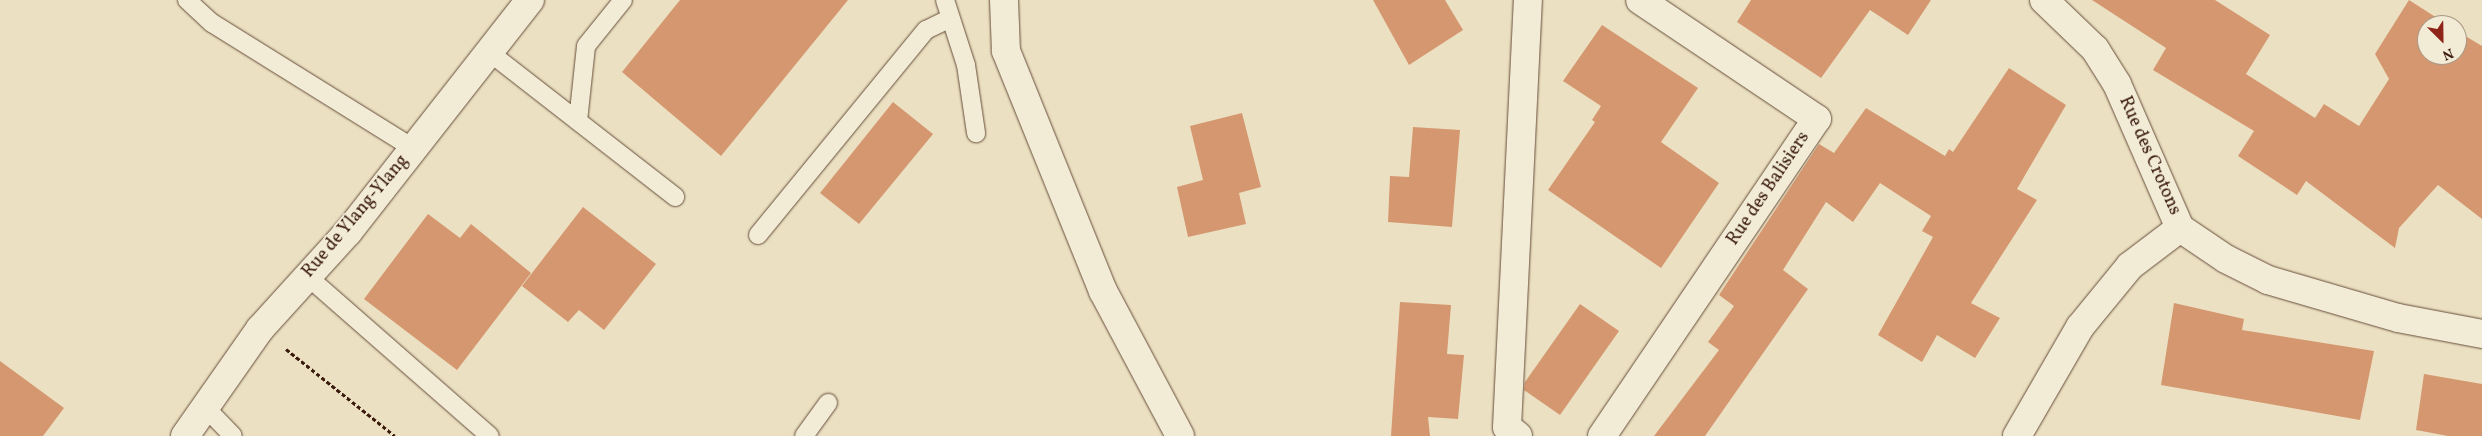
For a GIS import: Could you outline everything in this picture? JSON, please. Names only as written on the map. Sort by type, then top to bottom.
[{"type":"street","name":"Rue de Ylang-Ylang","points":[[186,436],[204,407],[260,329],[307,276],[413,148],[530,0]]},
{"type":"street","points":[[1004,0],[1006,51],[1103,291],[1180,436]]},
{"type":"street","points":[[1518,436],[1507,427],[1528,0]]},
{"type":"street","name":"Rue des Balisiers","points":[[1602,436],[1817,119],[1640,0]]},
{"type":"street","name":"Rue des Crotons","points":[[2044,0],[2082,34],[2117,84],[2180,228],[2226,259],[2268,280],[2398,318],[2482,334]]},
{"type":"street","points":[[2017,436],[2080,327],[2130,266],[2180,228]]},
{"type":"lane","points":[[187,0],[212,23],[413,148]]},
{"type":"lane","points":[[578,121],[586,46],[622,0]]},
{"type":"lane","points":[[945,0],[966,65],[976,133]]},
{"type":"lane","points":[[758,235],[926,30],[950,19]]},
{"type":"lane","points":[[489,52],[675,197]]},
{"type":"lane","points":[[307,276],[490,436]]},
{"type":"lane","points":[[804,436],[828,403]]},
{"type":"lane","points":[[204,407],[233,436]]},
{"type":"path","points":[[260,329],[395,436]]},
{"type":"building","points":[[680,0],[848,0],[721,156],[622,72]]},
{"type":"building","points":[[1373,0],[1445,0],[1463,30],[1409,65]]},
{"type":"building","points":[[1751,0],[1931,0],[1908,35],[1870,10],[1821,78],[1737,22]]},
{"type":"building","points":[[2092,0],[2215,0],[2270,35],[2246,74],[2315,118],[2324,104],[2359,126],[2389,79],[2375,54],[2409,0],[2432,15],[2417,15],[2417,65],[2467,65],[2467,37],[2482,46],[2482,219],[2438,185],[2399,228],[2395,248],[2306,181],[2297,195],[2238,156],[2254,131],[2153,70],[2166,48]]},
{"type":"building","points":[[1602,25],[1698,88],[1661,142],[1719,183],[1661,268],[1548,190],[1595,122],[1592,120],[1601,106],[1563,81]]},
{"type":"building","points":[[2009,68],[2066,105],[2017,189],[2037,200],[1971,303],[2000,318],[1975,358],[1937,335],[1922,362],[1878,335],[1933,237],[1922,231],[1931,216],[1880,183],[1853,222],[1826,202],[1783,270],[1808,289],[1705,436],[1654,436],[1719,350],[1708,342],[1734,306],[1719,295],[1819,144],[1834,153],[1866,108],[1945,156],[1949,149],[1953,152]]},
{"type":"building","points":[[893,102],[933,134],[859,224],[820,193]]},
{"type":"building","points":[[1242,113],[1261,187],[1239,193],[1246,224],[1188,237],[1177,187],[1203,180],[1190,126]]},
{"type":"building","points":[[1413,127],[1460,130],[1452,227],[1388,222],[1390,176],[1409,177]]},
{"type":"building","points":[[583,207],[656,264],[604,330],[579,310],[568,322],[522,286]]},
{"type":"building","points":[[428,214],[460,238],[471,224],[531,273],[457,370],[364,299]]},
{"type":"building","points":[[1400,302],[1451,305],[1447,354],[1464,355],[1458,419],[1428,417],[1430,436],[1391,436]]},
{"type":"building","points":[[2174,303],[2244,319],[2242,330],[2374,351],[2360,420],[2161,385]]},
{"type":"building","points":[[1580,304],[1619,331],[1560,415],[1524,390],[1525,382]]},
{"type":"building","points":[[0,361],[64,408],[43,436],[0,436]]},
{"type":"building","points":[[2424,374],[2482,384],[2482,436],[2448,436],[2416,430]]}]
